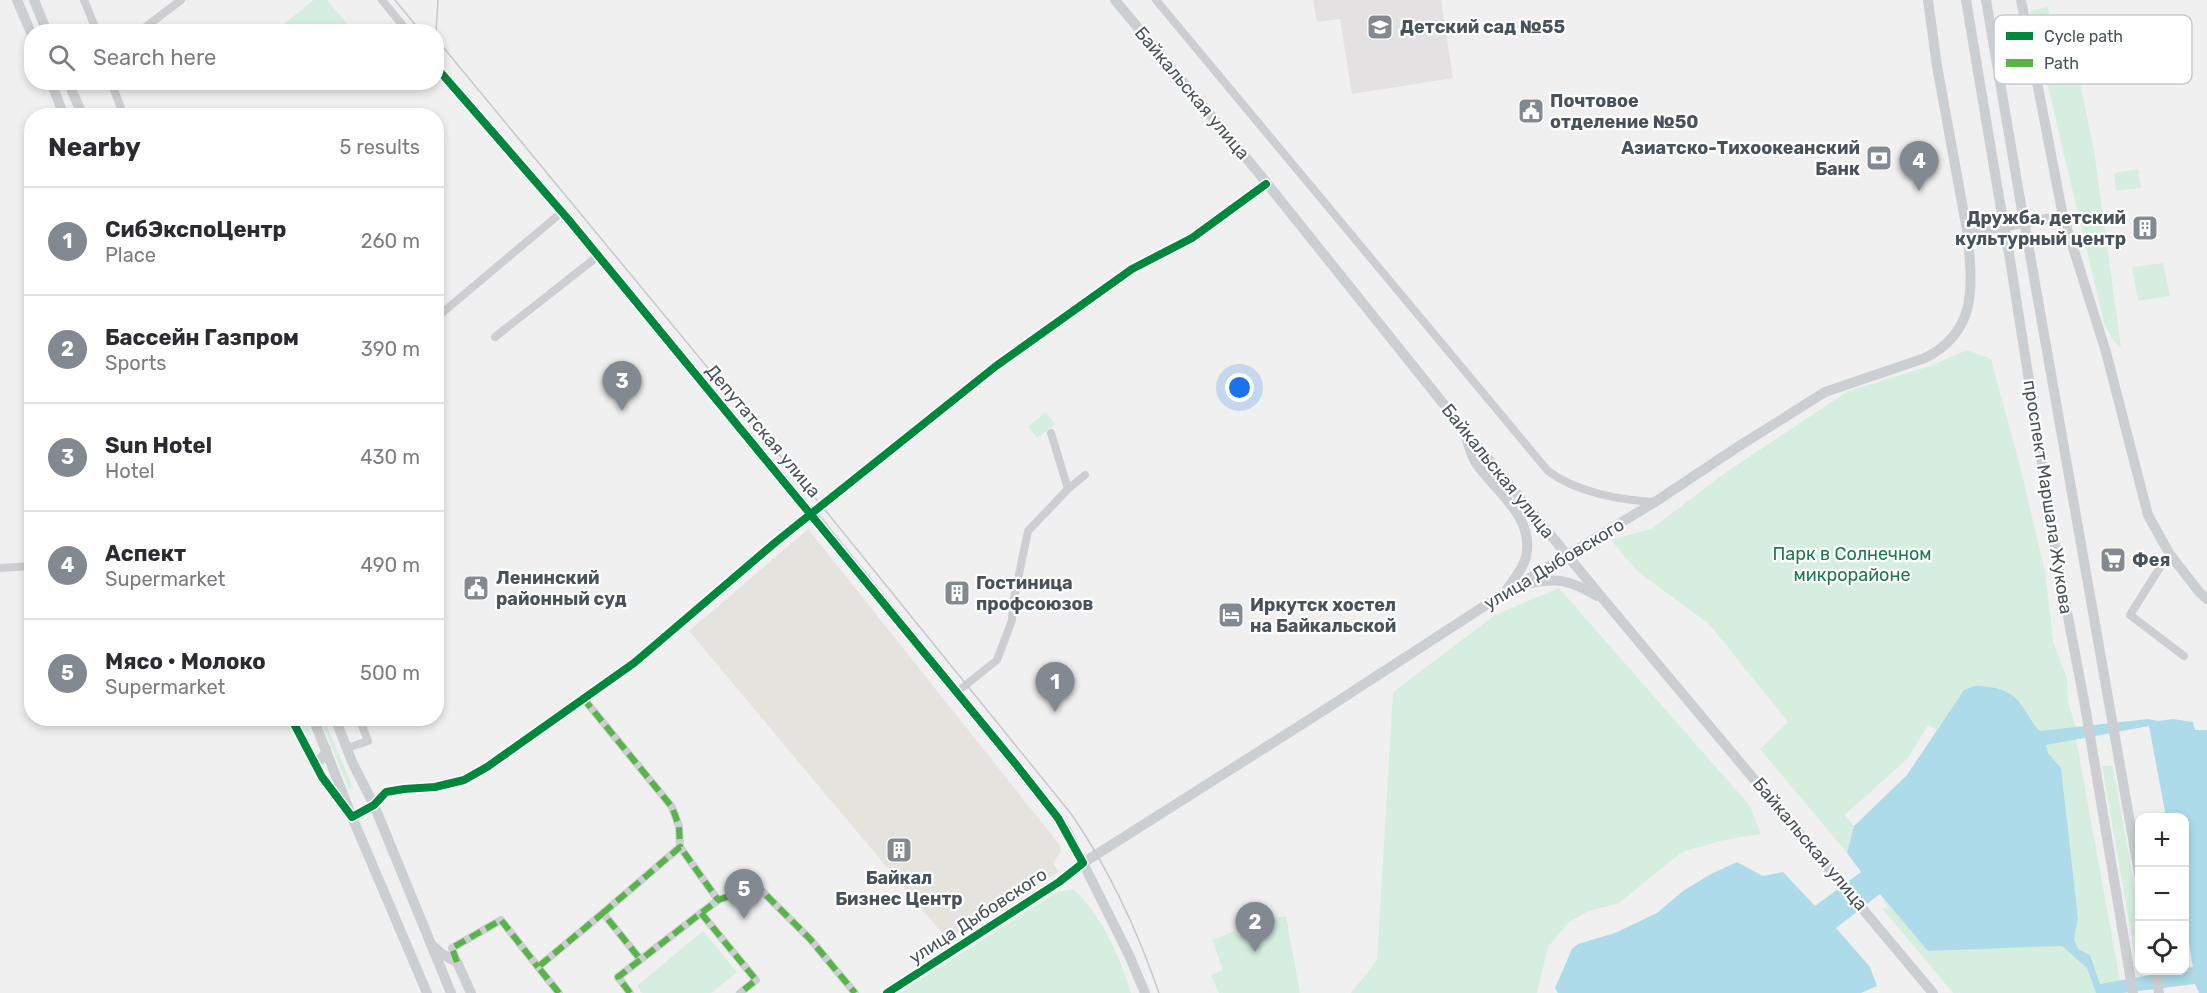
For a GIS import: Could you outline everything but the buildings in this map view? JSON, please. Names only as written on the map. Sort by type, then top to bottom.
[{"type":"main road","points":[[17,0],[27,24]]},
{"type":"main road","points":[[34,0],[44,24]]},
{"type":"main road","name":"Байкальская улица","points":[[1114,0],[1266,183],[1604,600],[1933,993]]},
{"type":"main road","name":"улица Дыбовского","points":[[887,993],[1059,882],[1083,863],[1316,716],[1514,587],[1655,502],[1825,392],[1925,358],[1937,352],[1951,340],[1965,320],[1971,296],[1968,236],[1937,66],[1928,0]]},
{"type":"main road","name":"проспект Маршала Жукова","points":[[1966,0],[2057,559],[2085,706],[2133,993]]},
{"type":"main road","name":"проспект Маршала Жукова","points":[[1986,0],[1994,47]]},
{"type":"main road","points":[[2021,0],[2024,15]]},
{"type":"main road","name":"проспект Маршала Жукова","points":[[2000,84],[2137,867]]},
{"type":"main road","points":[[2037,84],[2063,216],[2106,352],[2148,515],[2169,553],[2207,599]]},
{"type":"main road","points":[[54,90],[61,108]]},
{"type":"main road","points":[[72,90],[79,108]]},
{"type":"main road","points":[[812,513],[1005,360],[1132,269],[1192,238],[1266,183]]},
{"type":"main road","points":[[1968,236],[1979,231],[2063,216]]},
{"type":"main road","points":[[1462,427],[1475,461],[1517,512],[1524,526],[1527,541],[1526,558],[1520,572],[1503,594]]},
{"type":"main road","name":"Депутатская улица","points":[[812,513],[1058,818],[1129,955],[1144,993]]},
{"type":"main road","points":[[1514,587],[1553,579],[1563,580],[1580,586],[1604,600]]},
{"type":"main road","points":[[316,726],[352,817],[427,993]]},
{"type":"main road","points":[[338,726],[374,805],[451,993]]},
{"type":"main road","points":[[311,759],[320,760],[326,749]]},
{"type":"main road","points":[[431,943],[442,954],[458,962],[471,993]]},
{"type":"main road","points":[[2156,975],[2158,993]]},
{"type":"street","points":[[84,0],[94,24]]},
{"type":"street","points":[[150,24],[181,0]]},
{"type":"street","points":[[382,0],[402,24]]},
{"type":"street","points":[[1156,0],[1548,471],[1562,481],[1589,490],[1632,501],[1655,502]]},
{"type":"street","name":"Депутатская улица","points":[[444,76],[562,212],[812,513]]},
{"type":"street","points":[[114,90],[121,108]]},
{"type":"street","points":[[444,311],[562,212]]},
{"type":"street","points":[[495,337],[598,256]]},
{"type":"street","points":[[1051,433],[1068,489]]},
{"type":"street","points":[[957,692],[997,660],[1012,620],[1012,603],[1028,531],[1068,489],[1086,475]]},
{"type":"street","points":[[295,726],[322,777],[352,817],[374,805],[386,792],[435,787],[464,780],[496,761],[634,663],[812,513]]},
{"type":"street","points":[[2169,553],[2130,615],[2184,656]]},
{"type":"street","points":[[0,568],[24,566]]},
{"type":"street","points":[[583,698],[672,807],[679,826],[680,847],[718,900]]},
{"type":"street","points":[[347,748],[368,741],[362,726]]},
{"type":"street","points":[[538,967],[680,847]]},
{"type":"street","points":[[630,993],[618,977],[640,959],[718,900],[745,891],[762,891],[810,939],[855,993]]},
{"type":"street","points":[[603,913],[640,959]]},
{"type":"street","points":[[701,913],[756,980],[740,993]]},
{"type":"street","points":[[458,962],[452,948],[501,920],[559,993]]},
{"type":"shaded area","points":[[1313,0],[1441,0],[1453,78],[1352,94],[1340,19],[1317,22]]},
{"type":"shaded area","points":[[808,529],[1059,844],[1061,851],[1053,863],[1059,872],[947,939],[689,631]]},
{"type":"green space","points":[[314,0],[327,0],[347,24],[284,24]]},
{"type":"green space","points":[[2048,7],[2050,15],[2031,15],[2030,11]]},
{"type":"green space","points":[[2047,84],[2080,84],[2094,150],[2121,348],[2113,340],[2104,323]]},
{"type":"green space","points":[[2138,169],[2141,188],[2116,191],[2114,173]]},
{"type":"green space","points":[[2163,263],[2170,296],[2138,301],[2132,267]]},
{"type":"green space","name":"Парк в Солнечном микрорайоне","points":[[1967,350],[1991,359],[2045,571],[2053,641],[2067,678],[2068,702],[2076,728],[2040,731],[2031,722],[2021,702],[1964,690],[1937,730],[1928,725],[1908,758],[1845,815],[1854,826],[1847,853],[1760,749],[1788,722],[1709,624],[1637,571],[1611,540],[1651,529],[1725,473],[1848,391],[1930,366]]},
{"type":"green space","points":[[1046,412],[1055,424],[1037,438],[1028,427]]},
{"type":"green space","points":[[1559,588],[1750,806],[1761,834],[1724,840],[1682,852],[1619,903],[1589,911],[1569,922],[1548,947],[1537,993],[1351,993],[1377,960],[1393,692],[1495,615]]},
{"type":"green space","points":[[323,726],[327,726],[353,788],[349,789]]},
{"type":"green space","points":[[2076,739],[2120,981],[2100,984],[2090,955],[2078,949],[2074,939],[2078,918],[2061,768],[2048,753],[2046,745]]},
{"type":"green space","points":[[2102,766],[2113,766],[2135,890],[2135,956]]},
{"type":"green space","points":[[1073,889],[1101,923],[1121,964],[1131,993],[899,993],[1057,892]]},
{"type":"green space","points":[[1880,893],[1928,951],[2062,946],[2087,968],[2096,993],[1953,993],[1881,907],[1888,909]]},
{"type":"green space","points":[[1286,916],[1300,993],[1219,993],[1211,975],[1223,970],[1212,940],[1235,931],[1236,935],[1240,935],[1238,924]]},
{"type":"green space","points":[[703,931],[737,972],[711,993],[642,993],[637,986]]},
{"type":"water","points":[[1974,686],[1994,688],[2012,695],[2040,731],[2148,719],[2193,722],[2195,730],[2207,730],[2207,993],[2199,993],[2195,984],[2123,993],[2096,993],[2087,968],[2062,946],[1928,951],[1880,894],[1836,928],[1870,967],[1877,986],[1861,993],[1558,993],[1555,988],[1572,949],[1578,944],[1615,933],[1657,913],[1683,891],[1737,862],[1763,876],[1783,872],[1815,906],[1861,872],[1847,853],[1854,826],[1907,775],[1964,690]],"holes":[[[2149,726],[2165,813],[2189,813],[2189,943],[2193,967],[2189,968],[2189,975],[2151,975],[2100,984],[2090,955],[2078,949],[2074,939],[2078,918],[2061,768],[2048,753],[2046,745]]]},
{"type":"tram line","points":[[395,0],[414,24]]},
{"type":"tram line","points":[[436,24],[438,0]]},
{"type":"tram line","points":[[444,48],[821,505],[1072,815],[1121,901],[1142,947],[1159,993]]},
{"type":"marked path","points":[[583,698],[672,807],[679,826],[680,847]]},
{"type":"marked path","points":[[603,913],[680,847],[718,900]]},
{"type":"marked path","points":[[630,993],[618,977],[718,900],[745,891],[762,891],[810,939],[855,993]]},
{"type":"marked path","points":[[559,993],[538,967],[603,913],[640,959]]},
{"type":"marked path","points":[[701,913],[756,980],[740,993]]},
{"type":"marked path","points":[[457,962],[452,948],[501,920],[538,967]]},
{"type":"cycle path","points":[[444,76],[568,219],[1014,762],[1058,818],[1083,863],[1059,882],[887,993]]},
{"type":"cycle path","points":[[295,726],[322,777],[352,817],[374,805],[386,792],[435,787],[464,780],[487,767],[634,663],[777,541],[996,366],[1132,269],[1192,238],[1266,184]]},
{"type":"place","name":"Детский сад №55","points":[[1380,27]]},
{"type":"place","name":"Почтовое отделение №50","points":[[1531,111]]},
{"type":"place","name":"Азиатско-Тихоокеанский Банк","points":[[1879,158]]},
{"type":"place","name":"Аспект","points":[[1919,191]]},
{"type":"place","name":"Дружба, детский культурный центр","points":[[2145,228]]},
{"type":"place","name":"Sun Hotel","points":[[622,411]]},
{"type":"place","name":"Фея","points":[[2113,560]]},
{"type":"place","name":"Ленинский районный суд","points":[[476,588]]},
{"type":"place","name":"Гостиница профсоюзов","points":[[957,593]]},
{"type":"place","name":"Иркутск хостел на Байкальской","points":[[1231,615]]},
{"type":"place","name":"СибЭкспоЦентр","points":[[1055,712]]},
{"type":"place","name":"Байкал Бизнес Центр","points":[[899,850]]},
{"type":"place","name":"Мясо • Молоко","points":[[744,919]]},
{"type":"place","name":"Бассейн Газпром","points":[[1255,952]]}]
